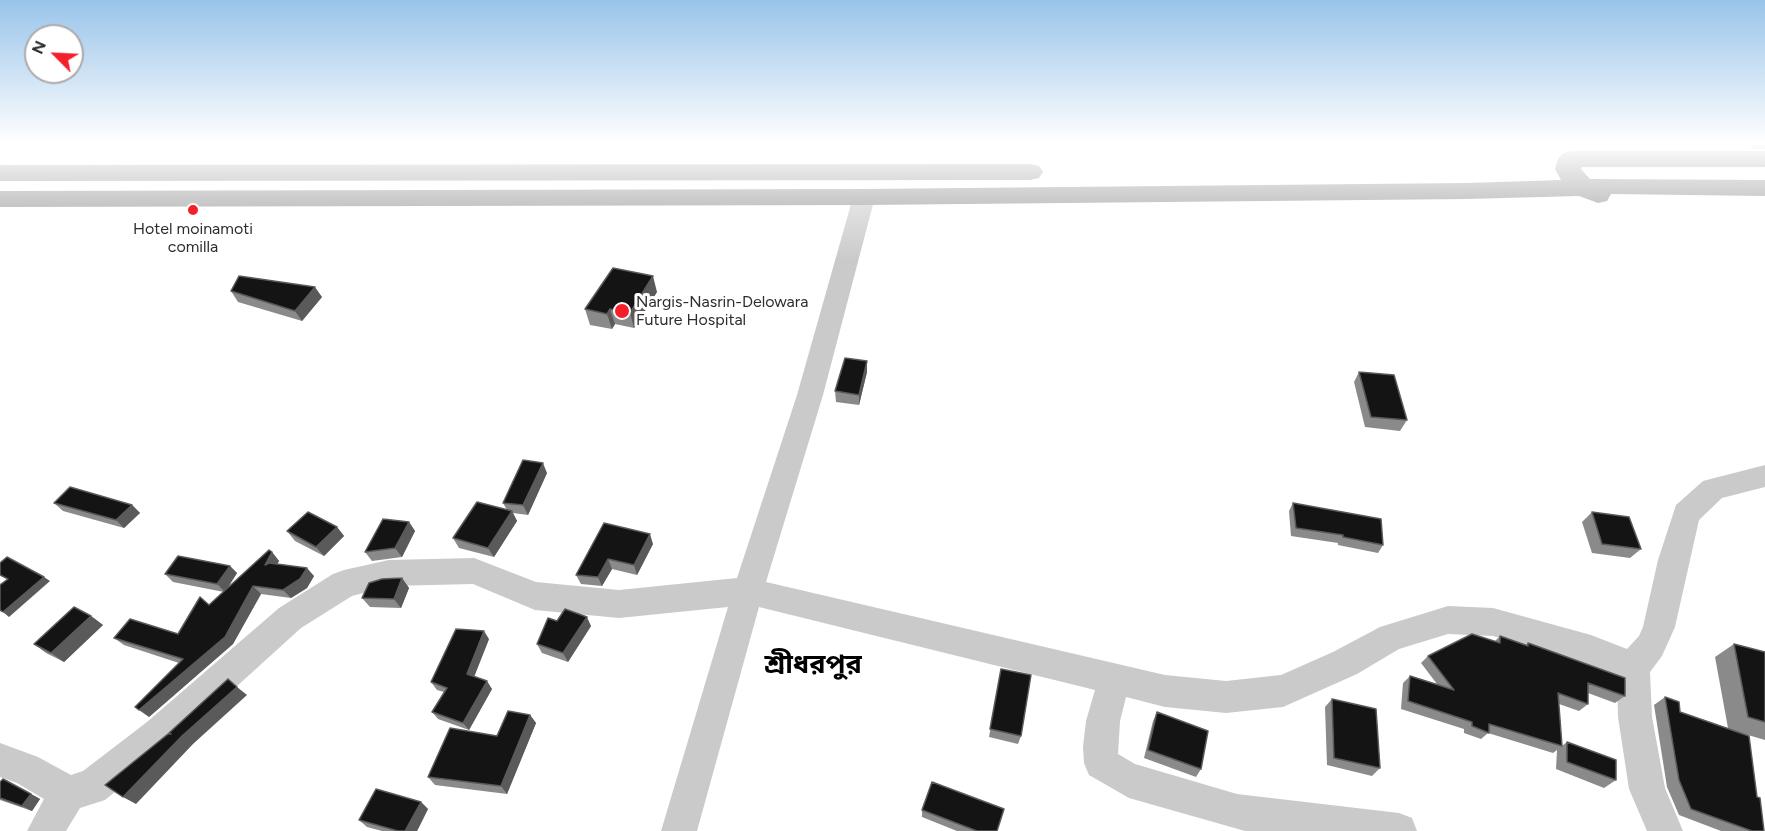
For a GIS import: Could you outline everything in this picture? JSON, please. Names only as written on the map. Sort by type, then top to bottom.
[{"type":"highway","points":[[0,199],[864,197],[1466,190],[1532,183]]},
{"type":"highway","points":[[1581,183],[1598,195],[1765,197]]},
{"type":"highway","points":[[1666,183],[1765,188]]},
{"type":"street","points":[[679,831],[748,591],[810,396],[864,197]]},
{"type":"street","points":[[1665,831],[1647,789],[1635,717],[1633,667],[1651,646],[1659,627],[1673,560],[1686,514],[1713,489],[1765,476]]},
{"type":"street","points":[[45,831],[69,794],[92,786],[159,734],[290,618],[344,584],[389,573],[474,571],[535,596],[619,604],[748,591],[1165,691],[1226,697],[1283,691],[1345,663],[1391,636],[1448,620],[1493,622],[1591,650],[1633,667]]},
{"type":"street","points":[[1114,679],[1103,721],[1100,747],[1101,763],[1112,771],[1129,780],[1237,812],[1288,820],[1399,831]]},
{"type":"street","points":[[0,760],[26,769],[69,794]]},
{"type":"building","points":[[613,268],[653,276],[630,313],[610,309],[607,314],[585,309]]},
{"type":"building","points":[[239,276],[315,287],[295,311],[231,291]]},
{"type":"building","points":[[845,358],[867,361],[859,395],[835,391]]},
{"type":"building","points":[[1359,372],[1394,375],[1407,420],[1371,417]]},
{"type":"building","points":[[523,460],[543,463],[523,505],[503,503]]},
{"type":"building","points":[[70,487],[132,505],[116,520],[54,503]]},
{"type":"building","points":[[477,502],[512,511],[488,548],[453,538]]},
{"type":"building","points":[[1293,503],[1381,519],[1383,545],[1343,537],[1343,535],[1296,528]]},
{"type":"building","points":[[308,512],[337,527],[316,547],[287,531]]},
{"type":"building","points":[[1592,512],[1629,517],[1641,549],[1602,544]]},
{"type":"building","points":[[383,519],[409,522],[395,548],[365,552]]},
{"type":"building","points":[[604,523],[650,534],[634,565],[608,559],[598,577],[576,575]]},
{"type":"building","points":[[269,550],[272,552],[265,565],[269,563],[307,568],[300,579],[283,590],[253,586],[225,637],[139,710],[135,707],[183,659],[114,638],[130,619],[178,634],[200,597],[209,605]]},
{"type":"building","points":[[178,556],[230,566],[217,584],[165,574]]},
{"type":"building","points":[[7,557],[44,577],[3,612],[0,610],[0,585],[8,579],[0,575],[0,563]]},
{"type":"building","points":[[402,578],[394,599],[362,598],[369,583],[382,579]]},
{"type":"building","points":[[74,607],[91,616],[51,653],[34,644]]},
{"type":"building","points":[[565,609],[587,617],[563,653],[537,644],[548,618],[557,621]]},
{"type":"building","points":[[456,629],[484,631],[467,674],[487,681],[463,723],[432,712],[447,688],[431,682]]},
{"type":"building","points":[[1472,634],[1500,643],[1500,636],[1528,646],[1528,643],[1625,678],[1625,696],[1588,683],[1588,704],[1558,693],[1562,746],[1489,724],[1489,733],[1472,726],[1472,722],[1408,701],[1410,676],[1454,690],[1428,656]]},
{"type":"building","points":[[1734,644],[1765,652],[1765,722],[1748,717]]},
{"type":"building","points":[[1001,669],[1031,675],[1021,736],[990,729]]},
{"type":"building","points":[[228,679],[237,687],[182,736],[123,797],[105,785],[168,734],[171,734],[169,733]]},
{"type":"building","points":[[1665,697],[1679,702],[1680,712],[1749,736],[1764,831],[1752,831],[1691,809],[1679,780]]},
{"type":"building","points":[[1332,699],[1376,709],[1380,768],[1334,758]]},
{"type":"building","points":[[508,711],[530,715],[501,786],[428,777],[450,728],[497,736]]},
{"type":"building","points":[[1157,712],[1208,731],[1201,769],[1148,750]]},
{"type":"building","points":[[1567,742],[1616,760],[1616,780],[1567,762]]},
{"type":"building","points":[[3,779],[31,794],[22,806],[0,798],[0,782]]},
{"type":"building","points":[[932,782],[1004,809],[997,831],[977,831],[922,810]]},
{"type":"building","points":[[376,789],[421,802],[405,831],[359,820]]},
{"type":"place","name":"Hotel moinamoti comilla","points":[[193,210]]},
{"type":"place","name":"Nargis-Nasrin-Delowara Future Hospital","points":[[622,311]]},
{"type":"district","name":"শ্রীধরপুর","points":[[813,665]]}]
